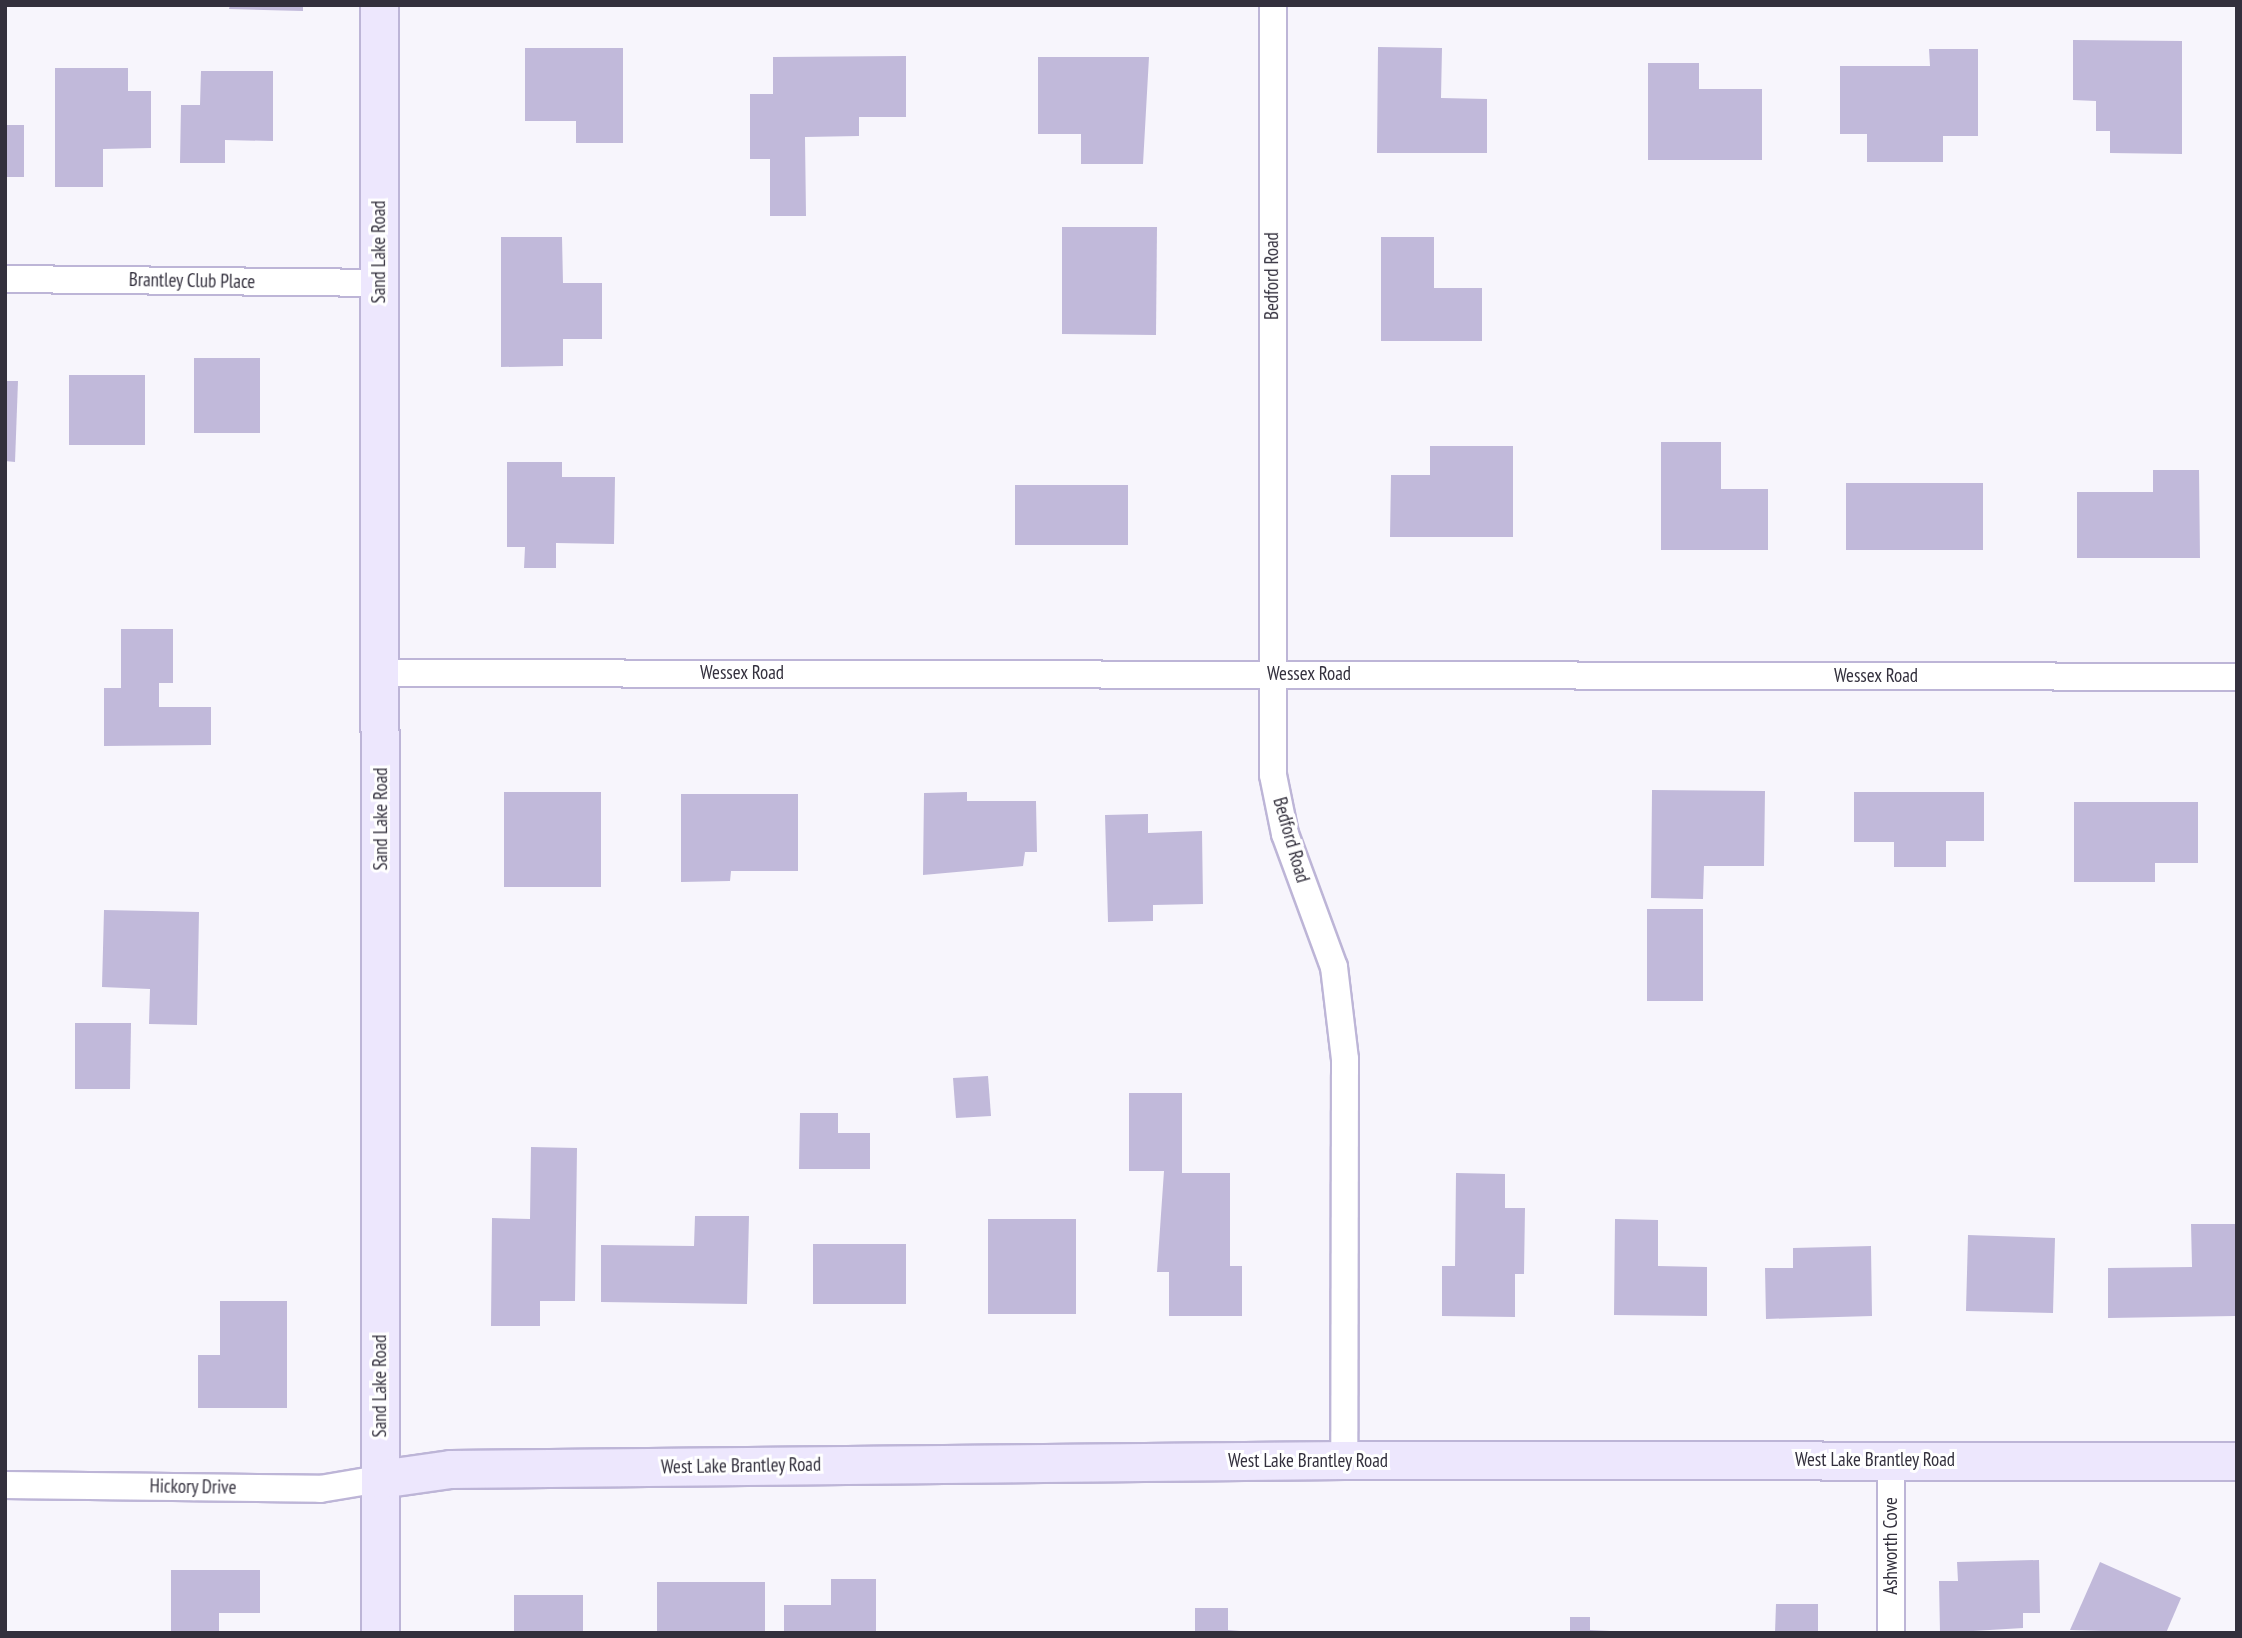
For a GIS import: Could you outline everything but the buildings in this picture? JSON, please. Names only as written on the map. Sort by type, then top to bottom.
[{"type":"street","name":"Sand Lake Road","points":[[379,5],[380,1633]]},
{"type":"street","name":"Bedford Road","points":[[1273,5],[1273,775],[1285,834],[1334,967],[1345,1059],[1344,1460]]},
{"type":"street","name":"Brantley Club Place","points":[[5,279],[379,283]]},
{"type":"street","name":"Wessex Road","points":[[381,673],[2237,677]]},
{"type":"street","name":"West Lake Brantley Road","points":[[380,1479],[450,1469],[1344,1460],[2237,1461]]},
{"type":"street","name":"Ashworth Cove","points":[[1891,1460],[1891,1633]]},
{"type":"street","name":"Hickory Drive","points":[[5,1485],[320,1489],[380,1479]]}]
